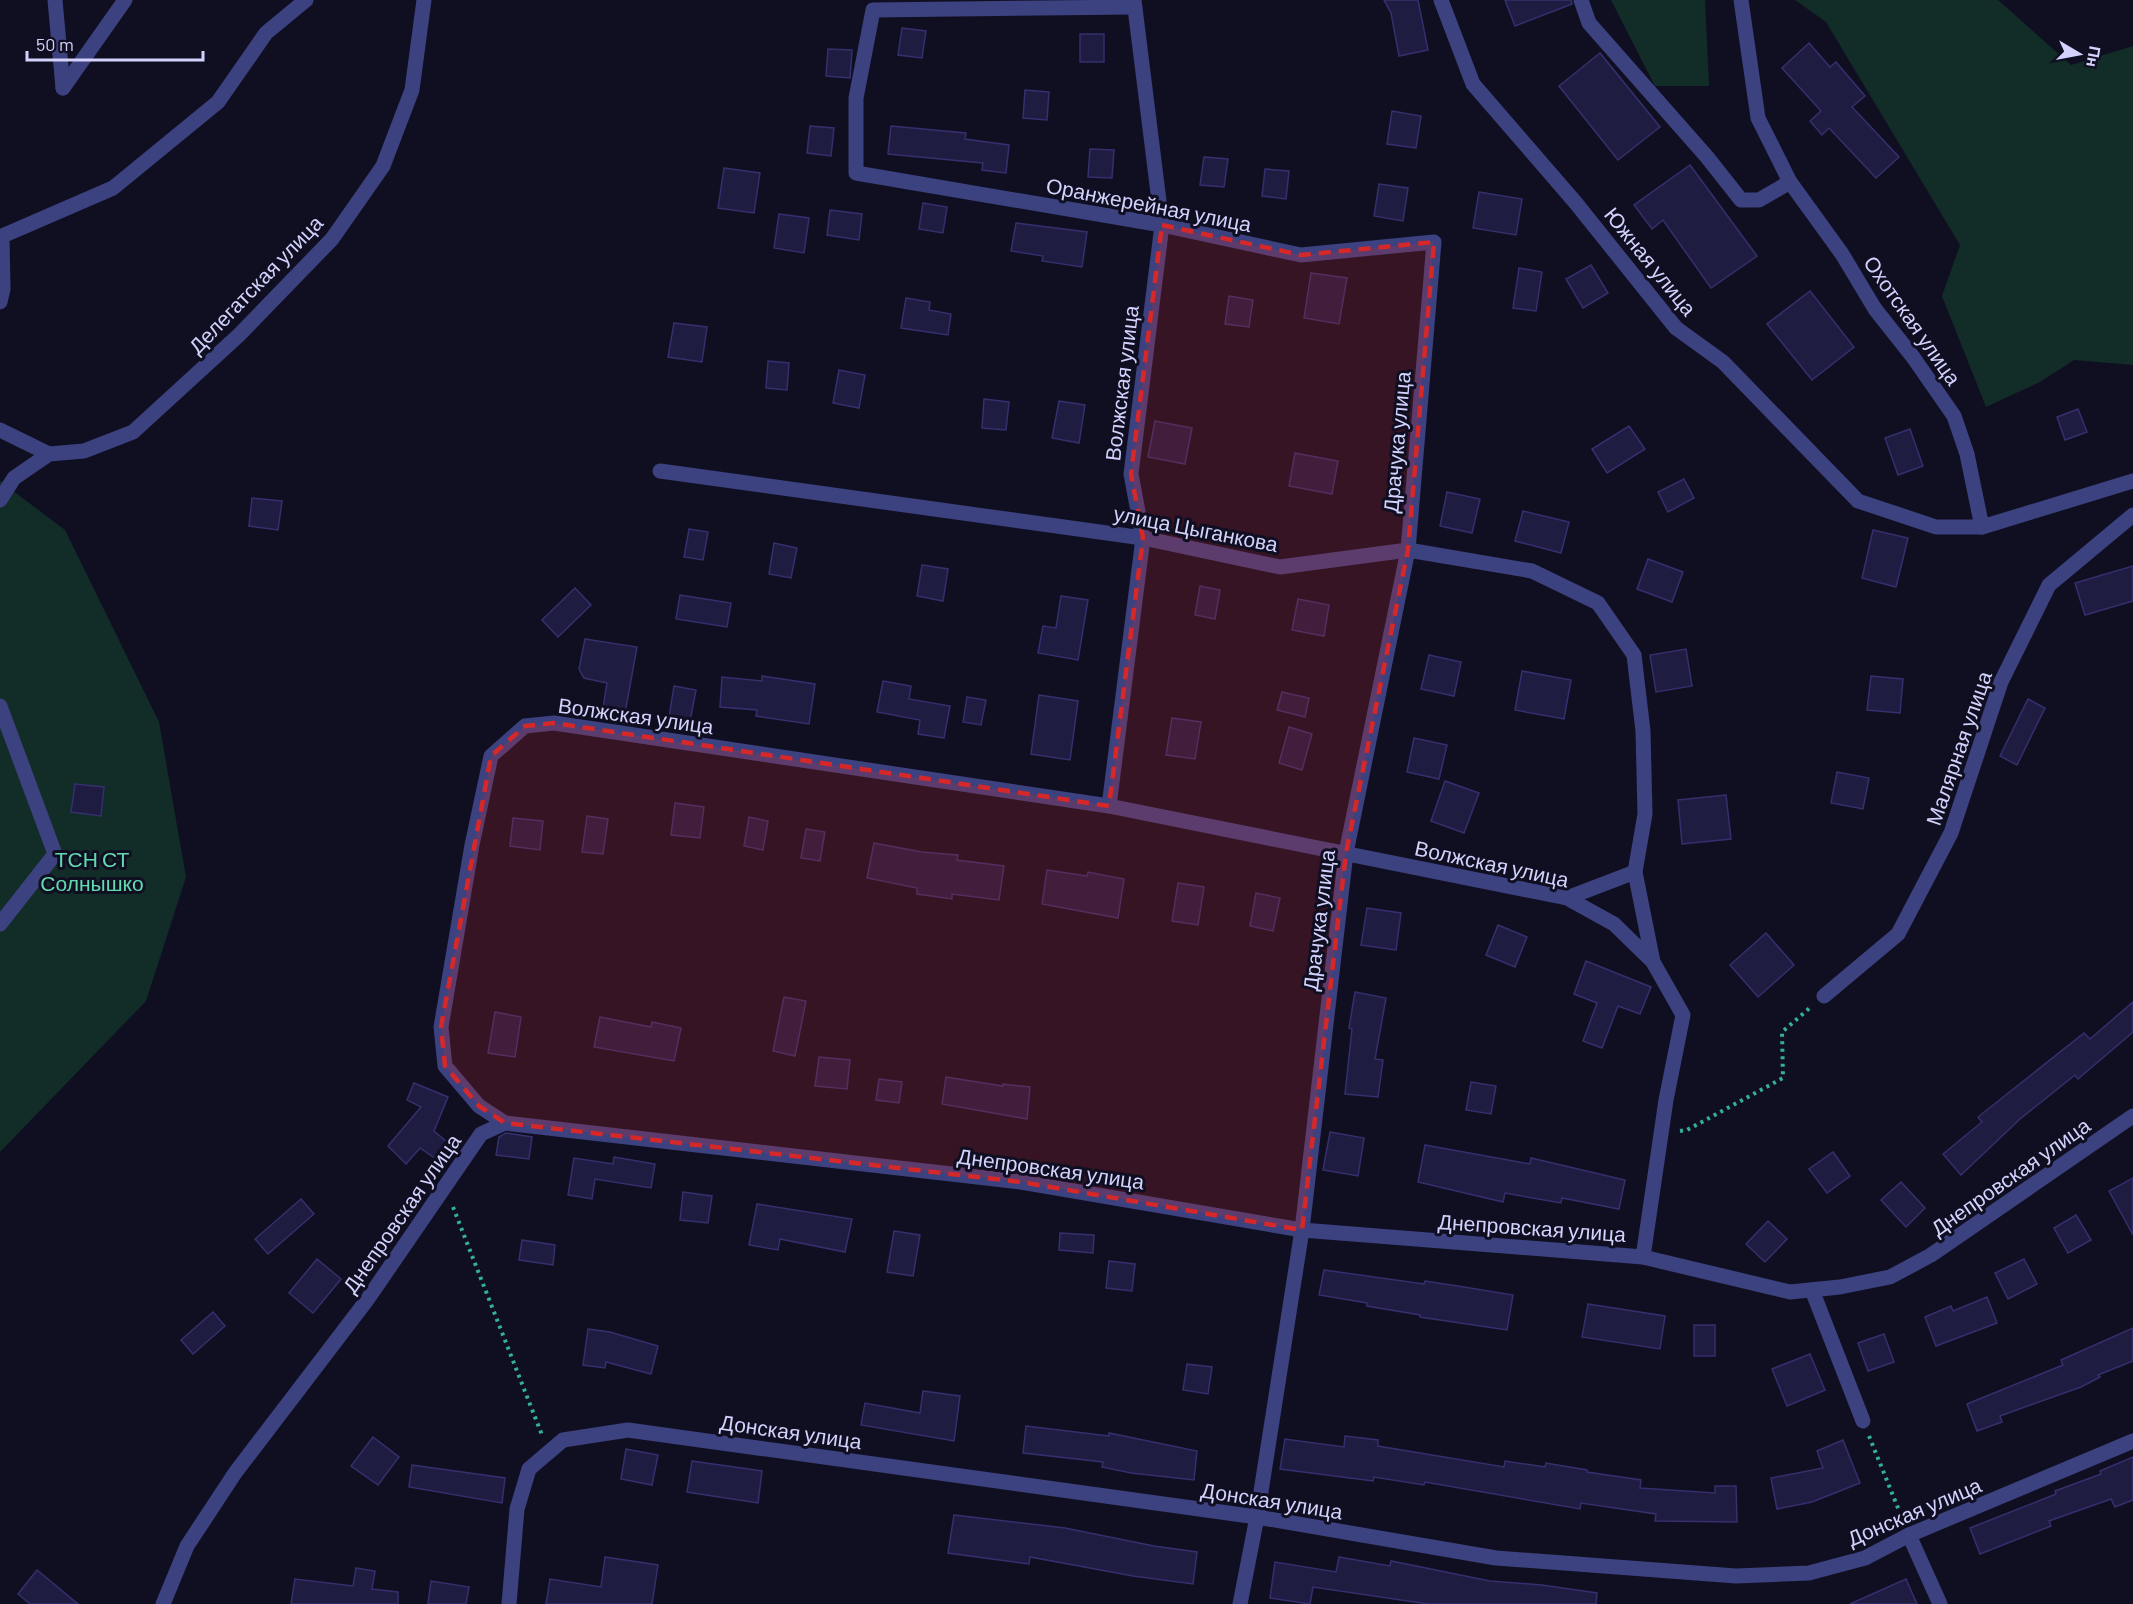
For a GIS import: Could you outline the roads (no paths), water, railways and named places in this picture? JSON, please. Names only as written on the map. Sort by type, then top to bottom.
[{"type":"street","points":[[55,0],[63,88],[126,0]]},
{"type":"street","points":[[0,302],[3,289],[2,236],[113,188],[218,102],[266,33],[306,0]]},
{"type":"street","name":"Делегатская улица","points":[[0,500],[14,478],[49,454],[84,451],[133,432],[239,335],[333,239],[383,166],[412,90],[424,0]]},
{"type":"street","name":"Южная улица","points":[[1441,0],[1473,84],[1575,202],[1676,328],[1723,362],[1858,501],[1936,527],[1982,527]]},
{"type":"street","points":[[1581,0],[1589,23],[1707,157],[1741,200],[1759,200],[1790,182]]},
{"type":"street","name":"Охотская улица","points":[[1741,0],[1758,118],[1790,182],[1842,254],[1875,309],[1913,357],[1954,417],[1967,454],[1982,527]]},
{"type":"street","name":"Оранжерейная улица","points":[[1134,4],[873,10],[855,98],[856,173],[1162,225],[1301,255],[1434,242]]},
{"type":"street","name":"Волжская улица","points":[[1109,806],[1143,538],[1131,474],[1162,225],[1134,4]]},
{"type":"street","name":"Драчука улица","points":[[1240,1604],[1257,1517],[1302,1230],[1346,854],[1408,550],[1434,242]]},
{"type":"street","points":[[0,430],[49,454]]},
{"type":"street","name":"улица Цыганкова","points":[[660,471],[1143,538],[1280,567],[1408,550],[1532,571],[1598,603],[1634,655],[1643,731],[1645,814],[1635,872],[1653,962]]},
{"type":"street","points":[[1982,527],[2133,481]]},
{"type":"street","name":"Малярная улица","points":[[1824,996],[1898,934],[1952,833],[2001,682],[2049,585],[2133,515]]},
{"type":"street","points":[[0,706],[56,854],[0,924]]},
{"type":"street","name":"Волжская улица","points":[[505,1123],[479,1106],[445,1066],[441,1027],[472,845],[491,756],[525,726],[554,723],[1109,806],[1567,898],[1614,924],[1653,962],[1683,1015],[1661,1134],[1643,1257]]},
{"type":"street","points":[[1567,898],[1635,872]]},
{"type":"street","name":"Днепровская улица","points":[[163,1604],[187,1546],[235,1473],[367,1300],[481,1134],[505,1123],[1021,1182],[1302,1230],[1643,1257],[1790,1292],[1890,1277],[1931,1256],[2133,1116]]},
{"type":"street","points":[[1812,1290],[1863,1421]]},
{"type":"street","name":"Донская улица","points":[[509,1604],[517,1509],[529,1469],[563,1440],[628,1430],[1257,1517],[1496,1558],[1736,1576],[1809,1573],[1866,1558],[1909,1535],[2133,1441]]},
{"type":"street","points":[[1909,1535],[1940,1604]]},
{"type":"park label","name":"ТСН СТ Солнышко","points":[[92,870]]}]
